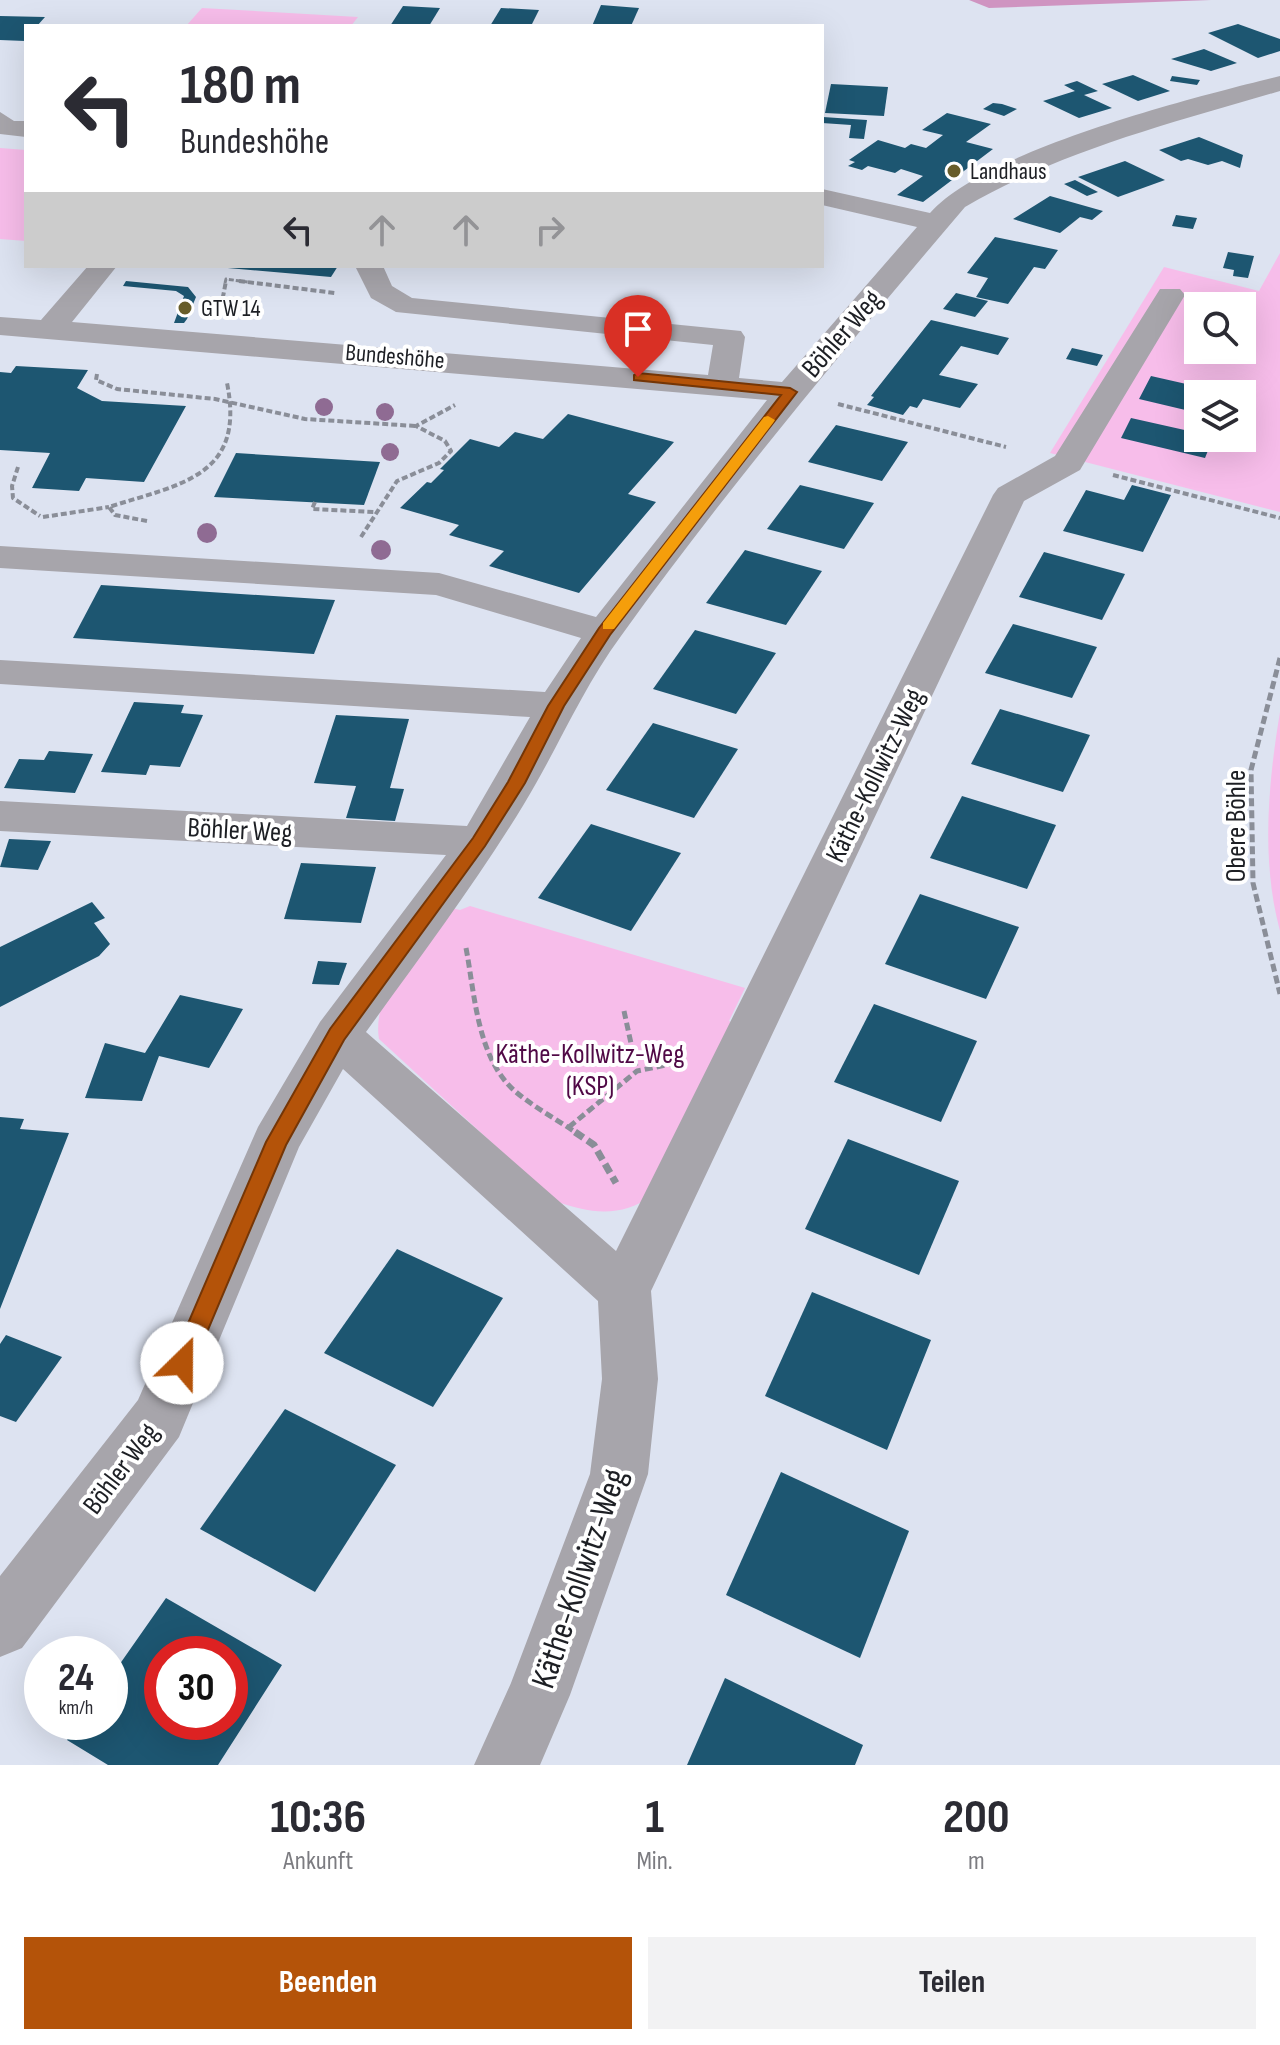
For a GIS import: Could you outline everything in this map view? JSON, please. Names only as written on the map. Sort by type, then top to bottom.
[{"type":"street","name":"Böhler Weg","points":[[0,1626],[159,1418],[276,1142],[337,1035],[479,842],[516,783],[556,706],[604,632],[790,392],[955,201],[1008,172],[1280,83]]},
{"type":"street","points":[[0,120],[6,128],[24,129]]},
{"type":"street","points":[[824,197],[936,223]]},
{"type":"street","points":[[50,329],[101,268]]},
{"type":"street","points":[[369,268],[372,282],[385,298],[407,306],[730,337],[722,385]]},
{"type":"street","name":"Käthe-Kollwitz-Weg","points":[[507,1765],[538,1695],[619,1474],[630,1379],[624,1291],[1010,495],[1068,463],[1170,295]]},
{"type":"street","points":[[417,358],[449,312]]},
{"type":"street","name":"Bundeshöhe","points":[[0,326],[417,358],[790,392]]},
{"type":"street","points":[[0,557],[439,584],[604,632]]},
{"type":"street","points":[[0,672],[556,706]]},
{"type":"street","name":"Böhler Weg","points":[[0,816],[479,842]]},
{"type":"street","points":[[337,1035],[624,1291]]},
{"type":"path","points":[[219,313],[226,279],[385,298]]},
{"type":"path","points":[[98,333],[94,342],[98,364],[96,380],[117,389],[178,393],[305,419],[416,426],[445,441],[451,451],[439,463],[397,481],[329,578]]},
{"type":"path","points":[[416,426],[481,390],[495,376],[498,365]]},
{"type":"path","points":[[69,510],[109,507],[117,502],[146,498],[207,470],[219,459],[229,436],[231,403],[226,377]]},
{"type":"path","points":[[790,392],[1280,518]]},
{"type":"path","points":[[18,467],[12,482],[13,500],[17,506],[42,517]]},
{"type":"path","points":[[315,502],[312,509],[376,513]]},
{"type":"path","points":[[109,507],[115,515],[160,524]]},
{"type":"path","name":"Obere Böhle","points":[[1280,658],[1251,770],[1253,883],[1280,994]]},
{"type":"path","points":[[433,903],[450,919],[465,943],[486,1048],[498,1071],[515,1091],[594,1145],[624,1198],[658,1220]]},
{"type":"path","points":[[624,1011],[637,1071]]},
{"type":"path","points":[[569,1127],[637,1071],[663,1063],[684,1064],[726,1078]]},
{"type":"green space","points":[[202,8],[358,17],[353,24],[188,24]]},
{"type":"green space","points":[[0,148],[24,150],[24,241],[0,239]]},
{"type":"green space","points":[[1280,253],[1280,512],[1050,453],[1164,267],[1259,291]]},
{"type":"green space","points":[[1280,712],[1280,931],[1270,877],[1268,822]]},
{"type":"green space","name":"Käthe-Kollwitz-Weg (KSP)","points":[[470,906],[745,988],[729,1021],[735,1024],[653,1195],[629,1207],[606,1212],[555,1201],[379,1039],[382,1003],[400,969],[448,907],[460,910]]},
{"type":"shaded area","points":[[969,0],[1211,0],[989,8]]},
{"type":"building","points":[[601,5],[639,8],[632,24],[593,24]]},
{"type":"building","points":[[403,6],[440,8],[430,24],[391,24]]},
{"type":"building","points":[[501,8],[539,10],[532,24],[491,24]]},
{"type":"building","points":[[0,16],[45,17],[39,24],[24,24],[24,41],[0,40]]},
{"type":"building","points":[[1238,24],[1280,39],[1280,51],[1258,58],[1208,33]]},
{"type":"building","points":[[1204,49],[1237,63],[1211,71],[1171,59]]},
{"type":"building","points":[[1133,75],[1170,91],[1138,101],[1102,84]]},
{"type":"building","points":[[1172,76],[1200,80],[1197,85],[1170,81]]},
{"type":"building","points":[[1077,81],[1098,91],[1084,95],[1112,108],[1079,118],[1043,101],[1075,91],[1064,85]]},
{"type":"building","points":[[831,84],[888,87],[884,116],[825,113]]},
{"type":"building","points":[[993,103],[1017,109],[1004,116],[983,109]]},
{"type":"building","points":[[947,113],[991,124],[966,142],[993,149],[923,202],[897,195],[923,176],[901,169],[895,173],[868,166],[862,170],[848,166],[855,162],[849,160],[878,140],[905,148],[911,144],[926,148],[943,135],[922,130]]},
{"type":"building","points":[[824,117],[867,120],[864,139],[849,138],[851,125],[824,123]]},
{"type":"building","points":[[1199,137],[1243,155],[1240,168],[1222,161],[1208,165],[1188,159],[1181,161],[1159,150]]},
{"type":"building","points":[[1125,161],[1165,180],[1118,197],[1078,177]]},
{"type":"building","points":[[1075,180],[1098,192],[1087,196],[1064,184]]},
{"type":"building","points":[[1050,196],[1103,211],[1092,220],[1080,217],[1060,233],[1013,219]]},
{"type":"building","points":[[1176,215],[1197,218],[1193,229],[1172,226]]},
{"type":"building","points":[[995,237],[1058,250],[1045,269],[1034,267],[1008,304],[976,297],[988,278],[967,273]]},
{"type":"building","points":[[1228,252],[1254,256],[1248,278],[1233,276],[1234,270],[1223,268]]},
{"type":"building","points":[[228,268],[337,268],[331,277]]},
{"type":"building","name":"GTW 14","points":[[126,281],[188,287],[196,297],[187,319],[184,323],[174,323],[184,296],[176,291],[123,286]]},
{"type":"building","points":[[956,293],[988,301],[975,317],[943,309]]},
{"type":"building","points":[[931,320],[1009,338],[998,355],[961,346],[939,375],[978,384],[960,408],[923,399],[917,408],[910,406],[903,415],[867,405],[874,397],[871,396]]},
{"type":"building","points":[[1072,348],[1103,355],[1097,366],[1066,359]]},
{"type":"building","points":[[16,366],[88,370],[77,388],[102,401],[186,406],[144,482],[86,478],[79,491],[32,488],[50,453],[0,450],[0,372],[11,373]]},
{"type":"building","points":[[1151,376],[1184,383],[1184,410],[1139,399]]},
{"type":"building","points":[[568,414],[674,442],[628,494],[656,502],[579,593],[489,566],[504,551],[449,535],[459,525],[400,508],[427,482],[431,483],[444,470],[440,469],[470,439],[499,447],[515,432],[543,439]]},
{"type":"building","points":[[1131,418],[1184,430],[1184,452],[1207,452],[1205,458],[1121,438]]},
{"type":"building","points":[[836,425],[908,442],[882,481],[808,462]]},
{"type":"building","points":[[236,453],[380,462],[364,505],[214,497]]},
{"type":"building","points":[[800,485],[874,503],[844,549],[767,529]]},
{"type":"building","points":[[1132,485],[1171,495],[1143,552],[1063,531],[1086,490],[1124,500]]},
{"type":"building","points":[[745,550],[822,571],[786,625],[706,603]]},
{"type":"building","points":[[1044,552],[1125,574],[1102,620],[1019,597]]},
{"type":"building","points":[[101,585],[335,600],[314,654],[73,638]]},
{"type":"building","points":[[1013,624],[1097,647],[1072,698],[985,673]]},
{"type":"building","points":[[695,630],[776,653],[736,714],[653,689]]},
{"type":"building","points":[[134,702],[184,705],[181,713],[203,715],[180,767],[150,765],[146,775],[101,772]]},
{"type":"building","points":[[1000,709],[1090,735],[1063,792],[971,764]]},
{"type":"building","points":[[336,715],[409,719],[390,788],[404,789],[395,821],[346,818],[356,786],[314,783]]},
{"type":"building","points":[[653,723],[738,749],[694,818],[606,790]]},
{"type":"building","points":[[49,751],[93,754],[75,793],[4,788],[19,759],[44,760]]},
{"type":"building","points":[[962,796],[1056,825],[1027,889],[930,858]]},
{"type":"building","points":[[591,824],[681,853],[631,931],[538,898]]},
{"type":"building","points":[[9,839],[51,841],[38,870],[0,867]]},
{"type":"building","points":[[301,863],[376,867],[361,923],[284,919]]},
{"type":"building","points":[[920,894],[1019,927],[986,999],[885,964]]},
{"type":"building","points":[[92,902],[105,918],[94,923],[110,944],[99,956],[0,1007],[0,947]]},
{"type":"building","points":[[318,961],[347,963],[339,985],[312,984]]},
{"type":"building","points":[[180,995],[243,1009],[209,1068],[159,1056],[142,1101],[85,1098],[105,1043],[145,1053]]},
{"type":"building","points":[[874,1004],[977,1041],[941,1122],[834,1082]]},
{"type":"building","points":[[0,1117],[24,1119],[20,1129],[69,1133],[0,1309]]},
{"type":"building","points":[[848,1139],[959,1181],[919,1275],[805,1229]]},
{"type":"building","points":[[397,1249],[503,1298],[433,1407],[324,1353]]},
{"type":"building","points":[[812,1292],[931,1340],[887,1450],[765,1396]]},
{"type":"building","points":[[6,1335],[62,1357],[16,1422],[0,1416],[0,1344]]},
{"type":"building","points":[[285,1409],[396,1465],[315,1592],[200,1529]]},
{"type":"building","points":[[781,1472],[909,1531],[860,1658],[726,1595]]},
{"type":"building","points":[[166,1598],[232,1636],[144,1636],[144,1740],[234,1740],[218,1765],[108,1765],[67,1740],[128,1740],[128,1652]]},
{"type":"building","points":[[248,1645],[282,1665],[248,1718]]},
{"type":"building","points":[[725,1678],[863,1745],[855,1765],[687,1765]]},
{"type":"slow traffic","points":[[609,626],[768,420]]},
{"type":"place","name":"Landhaus","points":[[954,171]]},
{"type":"place","name":"GTW 14","points":[[185,308]]},
{"type":"route","points":[[182,1363],[276,1142],[337,1035],[479,842],[516,783],[556,706],[604,632],[790,392],[638,377]]}]
